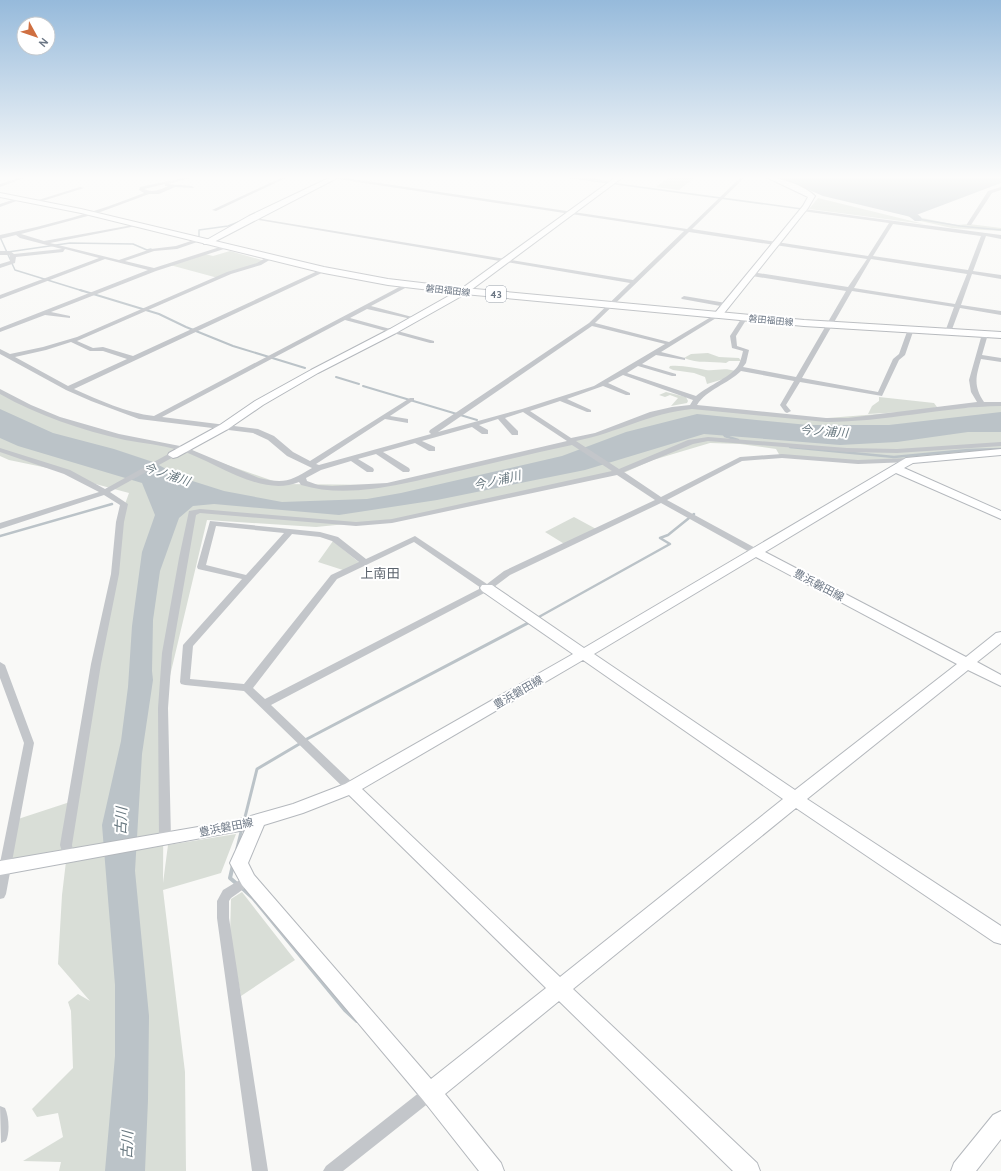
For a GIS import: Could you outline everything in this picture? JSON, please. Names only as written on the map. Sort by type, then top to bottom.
[{"type":"main road","name":"磐田福田線","points":[[164,232],[324,270],[407,285],[830,325],[1001,335]]},
{"type":"street","points":[[2,237],[27,232]]},
{"type":"street","points":[[42,242],[99,232]]},
{"type":"street","points":[[119,261],[153,250],[177,247],[203,241],[223,232]]},
{"type":"street","points":[[337,232],[508,259],[635,282]]},
{"type":"street","points":[[0,526],[108,490],[173,455],[224,427],[259,403],[316,371],[394,331],[464,291],[545,232]]},
{"type":"street","points":[[427,436],[591,324],[687,232]]},
{"type":"street","points":[[692,232],[1001,277]]},
{"type":"street","points":[[0,391],[21,404],[70,423],[119,436],[182,449],[247,476],[282,484],[289,483],[318,468],[440,432],[524,410],[603,384],[718,315],[787,232]]},
{"type":"street","points":[[787,411],[783,405],[850,289],[886,232]]},
{"type":"street","points":[[960,232],[1001,237]]},
{"type":"street","points":[[18,234],[22,238],[106,257],[154,270]]},
{"type":"street","points":[[948,332],[984,235]]},
{"type":"street","points":[[0,330],[154,270],[224,247]]},
{"type":"street","points":[[0,266],[8,257],[69,249]]},
{"type":"street","points":[[0,296],[106,257]]},
{"type":"street","points":[[10,356],[72,340],[229,274],[259,264],[271,257]]},
{"type":"street","points":[[68,389],[324,270]]},
{"type":"street","points":[[752,274],[1001,313]]},
{"type":"street","points":[[154,419],[407,285]]},
{"type":"street","points":[[684,298],[726,305]]},
{"type":"street","points":[[367,307],[414,319]]},
{"type":"street","points":[[44,313],[68,318]]},
{"type":"street","points":[[692,408],[697,399],[707,390],[730,376],[743,363],[746,350],[734,347],[733,336],[745,317]]},
{"type":"street","points":[[345,318],[432,342]]},
{"type":"street","points":[[591,324],[671,344]]},
{"type":"street","points":[[738,368],[880,395],[896,359],[902,355],[911,329]]},
{"type":"street","points":[[981,403],[974,392],[972,380],[985,334]]},
{"type":"street","points":[[72,340],[92,350],[103,349],[134,359]]},
{"type":"street","points":[[0,351],[68,389],[93,400],[142,417],[255,431],[271,438],[290,454],[318,468]]},
{"type":"street","points":[[655,353],[683,359]]},
{"type":"street","points":[[978,356],[1001,360]]},
{"type":"street","points":[[637,364],[674,374]]},
{"type":"street","points":[[622,373],[697,399]]},
{"type":"street","points":[[603,384],[628,394]]},
{"type":"street","points":[[560,398],[590,411]]},
{"type":"street","points":[[310,464],[410,400]]},
{"type":"street","points":[[300,477],[304,483],[317,487],[347,488],[387,485],[573,442],[597,435],[654,414],[672,410],[692,408],[848,421],[981,403],[1001,404]]},
{"type":"street","points":[[524,410],[661,500],[756,552],[896,470],[910,460]]},
{"type":"street","points":[[499,416],[515,433]]},
{"type":"street","points":[[384,417],[405,421]]},
{"type":"street","points":[[472,424],[485,432]]},
{"type":"street","points":[[440,432],[451,439]]},
{"type":"street","points":[[165,838],[163,708],[167,653],[192,513],[200,511],[356,524],[392,521],[616,470],[691,442],[708,438],[847,450],[897,450],[1001,444]]},
{"type":"street","points":[[415,440],[432,449]]},
{"type":"street","points":[[0,450],[67,472],[108,490],[124,504],[120,522],[115,574],[96,664],[67,837],[66,845],[68,855]]},
{"type":"street","points":[[376,451],[406,470]]},
{"type":"street","points":[[264,704],[487,588],[507,573],[661,500],[740,459],[782,456],[858,462],[910,460],[1001,452]]},
{"type":"street","points":[[351,458],[370,470]]},
{"type":"street","points":[[896,470],[1001,515]]},
{"type":"street","points":[[248,578],[201,567],[213,523],[320,535],[335,540],[364,562]]},
{"type":"street","points":[[290,532],[188,645],[185,682],[247,688],[749,1171]]},
{"type":"street","points":[[247,688],[334,577],[415,539],[582,655],[1001,936]]},
{"type":"street","name":"豊浜磐田線","points":[[3,867],[246,823],[297,809],[351,788],[582,655],[756,552],[1001,681]]},
{"type":"street","points":[[331,1171],[1001,636]]},
{"type":"street","points":[[0,665],[29,743],[3,867],[0,894]]},
{"type":"street","points":[[246,823],[239,863],[248,880],[430,1093],[493,1171]]},
{"type":"street","points":[[248,880],[227,894],[223,901],[223,918],[260,1171]]},
{"type":"street","points":[[0,1113],[0,1136]]},
{"type":"street","points":[[962,1171],[1001,1122]]},
{"type":"shaded area","points":[[230,251],[265,261],[218,278],[170,265],[205,254],[213,256]]},
{"type":"shaded area","points":[[708,353],[719,357],[739,358],[741,361],[729,361],[726,363],[705,362],[684,358],[691,354]]},
{"type":"shaded area","points":[[670,366],[684,366],[706,370],[727,369],[735,371],[727,378],[707,384],[705,377],[694,373],[673,370],[669,368]]},
{"type":"shaded area","points":[[0,390],[41,412],[108,433],[182,449],[282,484],[387,485],[599,434],[639,418],[692,407],[815,419],[904,412],[868,414],[872,406],[879,401],[879,397],[934,403],[937,407],[927,410],[977,407],[1001,402],[1001,453],[872,462],[780,456],[776,449],[740,444],[710,443],[653,460],[621,474],[618,472],[397,519],[316,527],[207,520],[164,701],[163,883],[168,845],[236,834],[221,873],[163,890],[185,1072],[186,1171],[59,1171],[61,1162],[23,1161],[63,1137],[58,1113],[37,1117],[32,1109],[73,1068],[71,1011],[68,1002],[78,994],[90,1001],[58,964],[62,895],[67,853],[7,862],[15,820],[73,801],[125,504],[129,493],[88,482],[67,472],[9,460],[0,456]]},
{"type":"shaded area","points":[[666,392],[686,397],[688,401],[687,403],[671,406],[678,398],[670,395],[665,397],[659,395]]},
{"type":"shaded area","points":[[574,517],[598,530],[566,545],[545,532]]},
{"type":"shaded area","points":[[333,541],[361,564],[346,571],[318,562]]},
{"type":"shaded area","points":[[242,892],[295,960],[241,996],[230,935],[231,899]]},
{"type":"water","points":[[0,409],[53,433],[114,449],[153,462],[183,478],[224,491],[282,502],[367,499],[401,493],[562,456],[626,432],[697,414],[808,425],[889,425],[1001,412],[1001,432],[968,432],[897,442],[840,445],[704,434],[585,470],[437,500],[339,515],[214,504],[193,506],[179,518],[160,571],[153,620],[153,680],[142,754],[135,871],[149,1016],[145,1171],[105,1171],[115,1056],[115,985],[102,825],[121,741],[128,687],[132,626],[142,552],[155,515],[142,483],[18,446],[0,438]]},
{"type":"waterway","points":[[199,232],[199,238]]},
{"type":"waterway","points":[[0,237],[15,270],[83,291]]},
{"type":"waterway","points":[[8,252],[70,243],[133,244],[147,250],[151,249]]},
{"type":"waterway","points":[[80,290],[159,314],[186,327],[233,346],[305,368]]},
{"type":"waterway","points":[[336,377],[359,384]]},
{"type":"waterway","points":[[363,386],[477,420]]},
{"type":"waterway","points":[[724,435],[728,437]]},
{"type":"waterway","points":[[728,437],[738,440]]},
{"type":"waterway","points":[[790,447],[894,457],[968,450],[1001,449]]},
{"type":"waterway","points":[[0,536],[112,504]]},
{"type":"waterway","points":[[537,618],[670,544],[660,538],[668,535],[694,514]]},
{"type":"waterway","points":[[526,624],[531,621]]},
{"type":"waterway","points":[[305,740],[528,623]]},
{"type":"waterway","points":[[244,821],[257,769],[301,743]]},
{"type":"waterway","points":[[237,848],[242,828]]},
{"type":"waterway","points":[[233,865],[230,878],[237,884]]},
{"type":"waterway","points":[[241,887],[253,898],[345,1010],[357,1021]]},
{"type":"district","name":"上南田","points":[[380,573]]},
{"type":"water label","name":"今ノ浦川","points":[[824,431]]},
{"type":"water label","name":"今ノ浦川","points":[[167,474]]},
{"type":"water label","name":"今ノ浦川","points":[[497,480]]},
{"type":"water label","name":"古川","points":[[121,821]]},
{"type":"water label","name":"古川","points":[[127,1145]]}]
